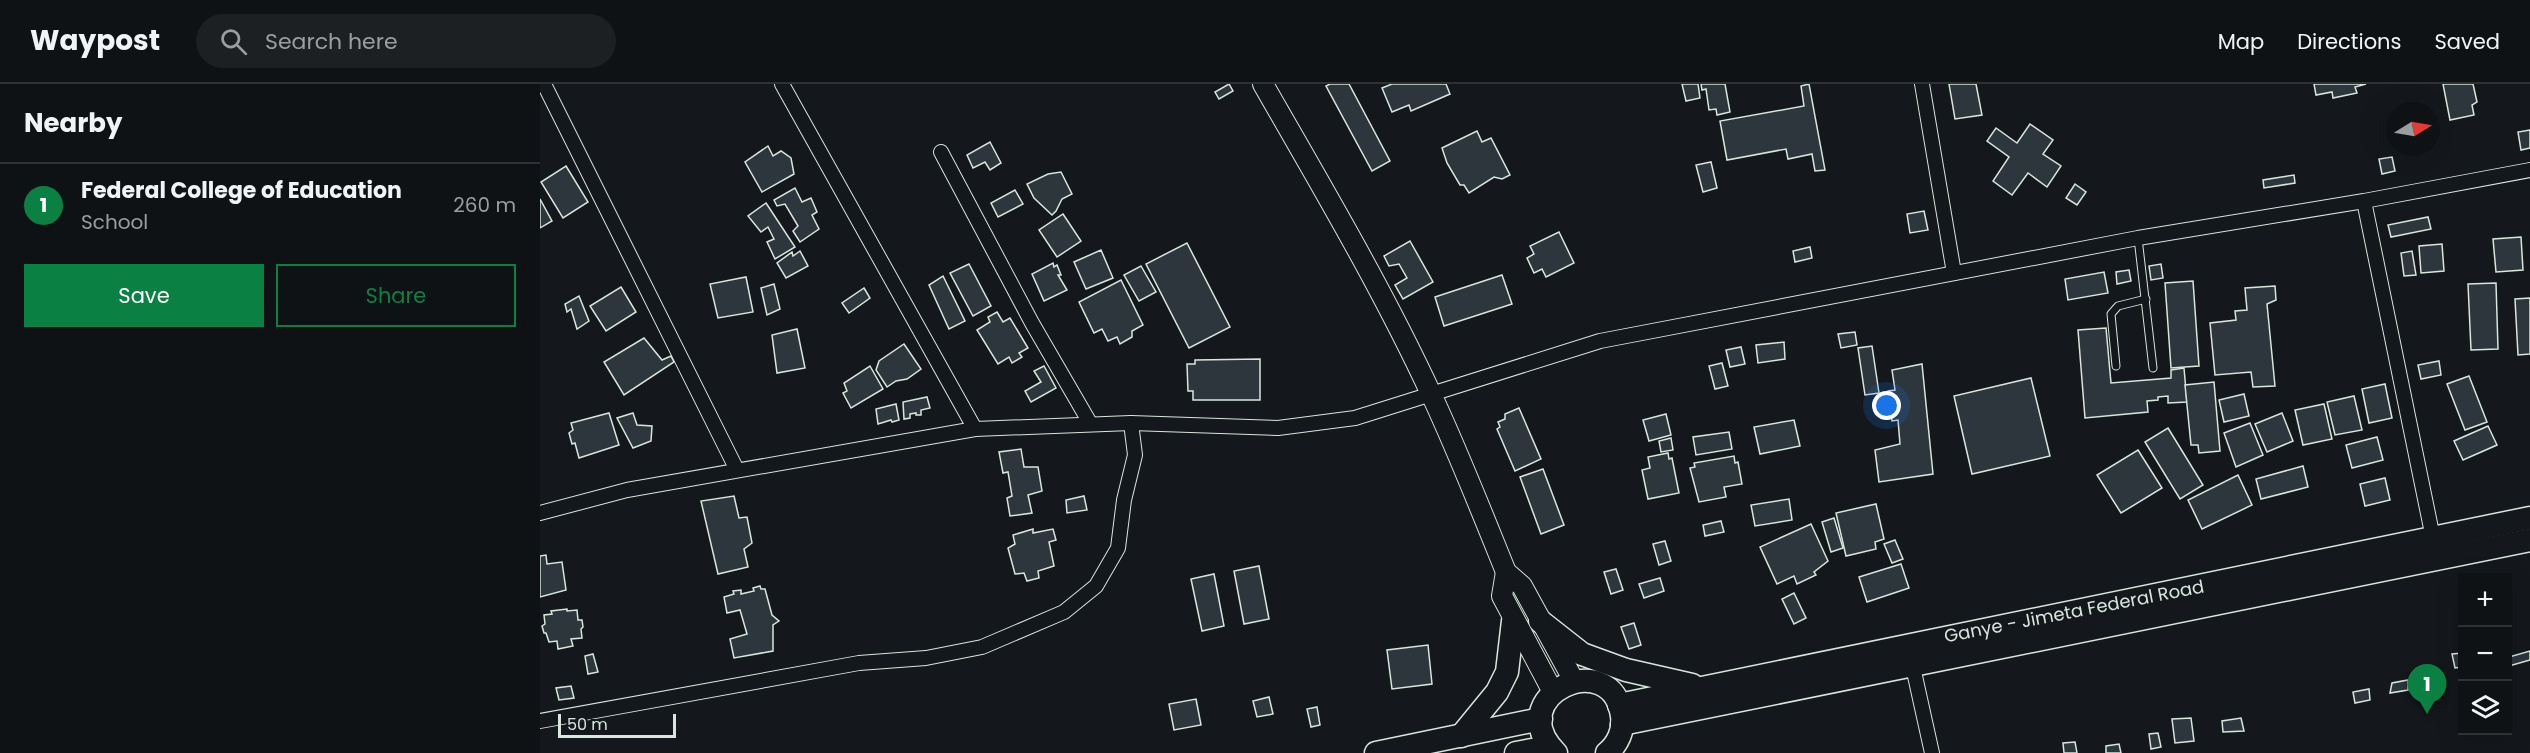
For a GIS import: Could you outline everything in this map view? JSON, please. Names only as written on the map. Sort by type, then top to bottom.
[{"type":"main road","points":[[1263,84],[1360,253],[1432,395],[1506,572],[1522,586],[1574,681]]},
{"type":"main road","name":"Ganye - Jimeta Federal Road","points":[[1620,714],[1700,687],[2530,518]]},
{"type":"main road","name":"Ganye - Jimeta Federal Road","points":[[1620,714],[1913,667],[2530,540]]},
{"type":"main road","points":[[1506,572],[1502,596],[1553,692]]},
{"type":"main road","points":[[1461,736],[1497,693],[1507,672],[1514,621]]},
{"type":"main road","points":[[1540,621],[1582,654],[1626,670],[1700,687]]},
{"type":"main road","points":[[1553,750],[1544,738],[1541,719],[1547,700],[1560,686],[1574,681],[1589,681],[1606,689],[1620,714],[1616,743],[1607,753]]},
{"type":"main road","points":[[1376,753],[1541,719]]},
{"type":"main road","points":[[1516,753],[1553,750]]},
{"type":"street","points":[[544,84],[737,470]]},
{"type":"street","points":[[782,84],[975,429]]},
{"type":"street","points":[[1922,84],[1954,273]]},
{"type":"street","points":[[941,152],[1032,322],[1090,423]]},
{"type":"street","points":[[540,513],[627,490],[975,429],[1090,423],[1278,428],[1355,418],[1600,341],[2138,238],[2364,201],[2530,170]]},
{"type":"street","points":[[2364,201],[2433,538]]},
{"type":"street","points":[[540,721],[859,663],[926,658],[982,647],[1064,612],[1096,586],[1118,548],[1124,500],[1135,455],[1131,423]]},
{"type":"street","points":[[1909,644],[1932,753]]},
{"type":"lane","points":[[2138,238],[2153,368]]},
{"type":"lane","points":[[2116,366],[2111,314],[2118,306],[2145,299]]},
{"type":"building","points":[[1229,84],[1233,91],[1219,99],[1215,92]]},
{"type":"building","points":[[1349,84],[1390,161],[1372,171],[1326,86]]},
{"type":"building","points":[[1392,84],[1446,84],[1450,94],[1411,111],[1409,105],[1392,112],[1382,88]]},
{"type":"building","points":[[1682,84],[1698,84],[1700,98],[1686,101]]},
{"type":"building","points":[[1701,84],[1725,84],[1730,112],[1717,115],[1716,109],[1709,110],[1706,89],[1702,90]]},
{"type":"building","points":[[1809,84],[1825,170],[1815,171],[1812,154],[1788,159],[1786,149],[1727,160],[1720,121],[1804,106],[1801,86]]},
{"type":"building","points":[[1949,84],[1976,84],[1982,115],[1955,119]]},
{"type":"building","points":[[2314,84],[2366,84],[2355,87],[2357,93],[2333,98],[2332,92],[2316,95]]},
{"type":"building","points":[[2443,84],[2473,84],[2477,102],[2472,105],[2474,115],[2450,120]]},
{"type":"building","points":[[2030,124],[2053,140],[2043,154],[2061,166],[2047,187],[2028,173],[2012,195],[1993,181],[2009,157],[1987,141],[1996,128],[2017,143]]},
{"type":"building","points":[[2530,130],[2530,148],[2521,150],[2518,132]]},
{"type":"building","points":[[1477,131],[1482,142],[1491,138],[1510,175],[1502,179],[1494,177],[1469,193],[1464,185],[1460,185],[1447,163],[1442,148]]},
{"type":"building","points":[[990,142],[1001,163],[990,170],[985,162],[973,168],[967,155]]},
{"type":"building","points":[[768,146],[773,156],[781,151],[791,158],[794,174],[762,192],[745,162]]},
{"type":"building","points":[[2392,157],[2395,171],[2382,174],[2379,159]]},
{"type":"building","points":[[1711,162],[1717,188],[1703,192],[1696,165]]},
{"type":"building","points":[[566,166],[588,202],[563,218],[541,182]]},
{"type":"building","points":[[1061,172],[1072,194],[1062,199],[1052,215],[1034,198],[1027,184],[1048,174]]},
{"type":"building","points":[[2294,175],[2295,183],[2264,188],[2263,180]]},
{"type":"building","points":[[2075,184],[2086,192],[2077,205],[2066,198]]},
{"type":"building","points":[[795,188],[802,202],[811,198],[817,212],[812,215],[819,229],[800,242],[793,231],[798,226],[785,204],[777,206],[774,200]]},
{"type":"building","points":[[1015,190],[1023,204],[998,217],[991,203]]},
{"type":"building","points":[[540,199],[552,221],[540,228]]},
{"type":"building","points":[[766,203],[795,247],[775,259],[767,242],[774,239],[768,227],[761,232],[748,216]]},
{"type":"building","points":[[1924,211],[1928,230],[1910,233],[1907,214]]},
{"type":"building","points":[[1063,214],[1081,241],[1057,257],[1039,230]]},
{"type":"building","points":[[2428,217],[2431,229],[2391,237],[2388,225]]},
{"type":"building","points":[[1559,232],[1574,263],[1546,277],[1542,269],[1534,273],[1527,258],[1534,254],[1530,246]]},
{"type":"building","points":[[2521,237],[2523,270],[2496,272],[2493,239]]},
{"type":"building","points":[[1410,241],[1433,282],[1403,299],[1395,285],[1407,278],[1399,264],[1389,266],[1384,256]]},
{"type":"building","points":[[1187,243],[1230,327],[1189,348],[1146,264]]},
{"type":"building","points":[[2442,244],[2444,271],[2421,273],[2419,246]]},
{"type":"building","points":[[1810,247],[1812,258],[1795,262],[1793,251]]},
{"type":"building","points":[[1101,250],[1113,278],[1086,289],[1074,262]]},
{"type":"building","points":[[800,251],[808,266],[786,278],[777,263],[792,252],[793,256]]},
{"type":"building","points":[[2412,251],[2416,275],[2404,276],[2401,253]]},
{"type":"building","points":[[1053,263],[1054,267],[1057,265],[1061,275],[1058,275],[1067,290],[1044,301],[1032,274]]},
{"type":"building","points":[[969,264],[991,306],[973,316],[950,273]]},
{"type":"building","points":[[2161,264],[2163,278],[2151,280],[2149,266]]},
{"type":"building","points":[[1141,266],[1156,292],[1139,301],[1124,275]]},
{"type":"building","points":[[2129,270],[2131,281],[2117,284],[2116,272]]},
{"type":"building","points":[[2104,272],[2108,293],[2068,300],[2065,279]]},
{"type":"building","points":[[1502,275],[1512,304],[1444,326],[1435,297]]},
{"type":"building","points":[[943,276],[965,321],[949,329],[929,285]]},
{"type":"building","points":[[746,277],[753,312],[718,318],[710,284]]},
{"type":"building","points":[[1121,280],[1143,325],[1132,331],[1132,337],[1120,344],[1117,337],[1108,341],[1102,329],[1094,333],[1079,302]]},
{"type":"building","points":[[2193,281],[2199,366],[2171,368],[2165,283]]},
{"type":"building","points":[[2496,283],[2498,349],[2471,350],[2468,284]]},
{"type":"building","points":[[774,284],[780,309],[767,315],[761,288]]},
{"type":"building","points":[[2275,286],[2276,300],[2267,304],[2275,386],[2253,387],[2251,372],[2215,375],[2210,323],[2236,320],[2235,311],[2247,310],[2245,288]]},
{"type":"building","points":[[621,287],[636,312],[606,331],[590,306]]},
{"type":"building","points":[[864,288],[870,298],[849,313],[842,303]]},
{"type":"building","points":[[579,296],[589,321],[577,329],[571,309],[567,312],[565,304]]},
{"type":"building","points":[[2530,298],[2530,354],[2518,355],[2515,299]]},
{"type":"building","points":[[997,312],[1003,322],[1010,318],[1028,348],[1019,353],[1022,357],[1012,363],[1009,357],[998,364],[977,330],[990,322],[988,317]]},
{"type":"building","points":[[2106,328],[2111,383],[2171,378],[2171,370],[2184,368],[2187,402],[2168,403],[2168,396],[2158,397],[2158,400],[2147,401],[2148,412],[2085,418],[2078,330]]},
{"type":"building","points":[[797,329],[805,368],[777,373],[772,335]]},
{"type":"building","points":[[1855,332],[1857,345],[1841,348],[1838,334]]},
{"type":"building","points":[[644,338],[662,360],[671,356],[674,362],[624,395],[604,362]]},
{"type":"building","points":[[1784,342],[1785,359],[1758,363],[1756,345]]},
{"type":"building","points":[[904,344],[921,369],[907,379],[896,381],[887,387],[876,370],[879,361]]},
{"type":"building","points":[[1872,346],[1879,393],[1865,395],[1858,348]]},
{"type":"building","points":[[1741,347],[1745,364],[1730,367],[1726,350]]},
{"type":"building","points":[[1260,359],[1260,400],[1193,400],[1193,391],[1188,391],[1187,364],[1195,364],[1195,360]]},
{"type":"building","points":[[2439,361],[2441,375],[2421,379],[2418,365]]},
{"type":"building","points":[[1722,363],[1728,386],[1715,389],[1709,366]]},
{"type":"building","points":[[1922,364],[1933,474],[1879,482],[1875,450],[1900,444],[1898,420],[1892,421],[1888,391],[1895,390],[1892,370]]},
{"type":"building","points":[[870,366],[883,389],[851,408],[843,393],[847,391],[844,383]]},
{"type":"building","points":[[1044,366],[1056,388],[1031,402],[1025,391],[1041,382],[1034,371]]},
{"type":"building","points":[[2469,376],[2487,422],[2465,430],[2447,384]]},
{"type":"building","points":[[2031,378],[2050,456],[1972,474],[1954,396]]},
{"type":"building","points":[[2214,382],[2220,451],[2199,453],[2198,445],[2191,445],[2185,385]]},
{"type":"building","points":[[2385,384],[2392,418],[2369,423],[2362,389]]},
{"type":"building","points":[[2244,394],[2249,416],[2224,422],[2219,400]]},
{"type":"building","points":[[2354,396],[2362,430],[2335,435],[2327,402]]},
{"type":"building","points":[[927,397],[930,408],[921,410],[921,415],[910,414],[910,418],[904,419],[903,402]]},
{"type":"building","points":[[896,404],[899,420],[878,424],[876,409]]},
{"type":"building","points":[[2324,404],[2332,439],[2303,445],[2295,410]]},
{"type":"building","points":[[1519,408],[1541,459],[1515,471],[1497,429],[1500,427],[1498,422],[1505,419],[1505,414]]},
{"type":"building","points":[[609,413],[619,445],[579,458],[575,443],[572,444],[569,433],[573,430],[571,423]]},
{"type":"building","points":[[633,413],[637,425],[652,426],[651,441],[633,448],[617,418]]},
{"type":"building","points":[[2282,413],[2293,441],[2267,452],[2255,424]]},
{"type":"building","points":[[1666,414],[1671,435],[1649,441],[1643,420]]},
{"type":"building","points":[[1794,420],[1800,446],[1760,454],[1754,427]]},
{"type":"building","points":[[2250,423],[2263,455],[2236,467],[2224,433]]},
{"type":"building","points":[[2488,426],[2497,445],[2463,460],[2454,441]]},
{"type":"building","points":[[2168,428],[2203,485],[2180,499],[2145,442]]},
{"type":"building","points":[[1729,432],[1732,449],[1696,455],[1693,437]]},
{"type":"building","points":[[2377,437],[2383,460],[2352,468],[2346,445]]},
{"type":"building","points":[[1671,438],[1673,450],[1661,452],[1659,441]]},
{"type":"building","points":[[1021,449],[1024,467],[1038,467],[1042,491],[1028,495],[1032,513],[1010,516],[1007,498],[1012,496],[1008,472],[1003,473],[999,452]]},
{"type":"building","points":[[2138,450],[2162,488],[2121,513],[2097,475]]},
{"type":"building","points":[[1668,453],[1669,459],[1672,458],[1679,493],[1648,499],[1642,470],[1650,468],[1648,457]]},
{"type":"building","points":[[1734,456],[1735,463],[1738,462],[1742,484],[1724,487],[1726,497],[1699,502],[1690,468],[1695,467],[1694,463]]},
{"type":"building","points":[[2303,466],[2308,487],[2261,499],[2256,479]]},
{"type":"building","points":[[1543,469],[1564,525],[1541,534],[1520,477]]},
{"type":"building","points":[[2238,475],[2252,505],[2202,529],[2188,500]]},
{"type":"building","points":[[2385,478],[2390,500],[2365,506],[2360,484]]},
{"type":"building","points":[[734,496],[739,518],[747,517],[752,543],[744,549],[748,567],[718,574],[701,501]]},
{"type":"building","points":[[1084,496],[1087,510],[1067,513],[1066,500]]},
{"type":"building","points":[[1789,499],[1792,520],[1755,526],[1751,505]]},
{"type":"building","points":[[1876,504],[1884,539],[1875,542],[1876,549],[1846,556],[1836,513]]},
{"type":"building","points":[[1834,518],[1843,548],[1831,552],[1822,522]]},
{"type":"building","points":[[1721,521],[1724,532],[1705,536],[1703,525]]},
{"type":"building","points":[[1811,524],[1828,561],[1814,572],[1816,575],[1797,584],[1794,576],[1777,584],[1760,547]]},
{"type":"building","points":[[1033,529],[1033,533],[1053,529],[1056,540],[1049,542],[1054,566],[1038,571],[1039,578],[1027,581],[1024,573],[1015,574],[1008,548],[1015,544],[1013,535]]},
{"type":"building","points":[[1895,540],[1903,559],[1892,563],[1884,544]]},
{"type":"building","points":[[1665,541],[1671,561],[1659,565],[1653,544]]},
{"type":"building","points":[[546,555],[547,564],[562,562],[566,590],[540,597],[540,556]]},
{"type":"building","points":[[1901,564],[1909,588],[1867,602],[1859,577]]},
{"type":"building","points":[[1259,566],[1269,619],[1244,624],[1234,571]]},
{"type":"building","points":[[1616,569],[1623,590],[1611,594],[1604,572]]},
{"type":"building","points":[[1214,574],[1224,626],[1202,631],[1191,579]]},
{"type":"building","points":[[1660,578],[1664,591],[1644,598],[1639,584]]},
{"type":"building","points":[[760,586],[761,589],[765,589],[772,615],[779,621],[773,625],[773,651],[734,658],[730,639],[747,634],[740,610],[727,613],[724,597],[734,594],[733,591],[741,590],[741,594],[754,591],[753,588]]},
{"type":"building","points":[[1794,593],[1806,618],[1794,624],[1782,599]]},
{"type":"building","points":[[567,609],[567,611],[577,610],[578,620],[582,620],[582,638],[571,639],[573,646],[558,649],[557,641],[549,642],[544,633],[542,626],[545,624],[544,615],[552,614],[551,611]]},
{"type":"building","points":[[1634,623],[1641,645],[1629,649],[1621,627]]},
{"type":"building","points":[[1428,645],[1432,684],[1392,689],[1387,650]]},
{"type":"building","points":[[2530,651],[2530,660],[2512,665],[2512,656]]},
{"type":"building","points":[[2458,653],[2458,668],[2455,668],[2452,654]]},
{"type":"building","points":[[593,654],[598,672],[588,674],[585,656]]},
{"type":"building","points":[[2408,680],[2408,690],[2390,693],[2392,683]]},
{"type":"building","points":[[571,686],[574,698],[559,700],[556,688]]},
{"type":"building","points":[[2369,689],[2370,700],[2355,703],[2353,692]]},
{"type":"building","points":[[1269,697],[1273,714],[1257,717],[1253,701]]},
{"type":"building","points":[[1196,699],[1201,725],[1174,730],[1169,704]]},
{"type":"building","points":[[1317,707],[1320,725],[1311,727],[1307,709]]},
{"type":"building","points":[[2191,718],[2194,741],[2175,743],[2172,719]]},
{"type":"building","points":[[2241,718],[2244,731],[2223,732],[2222,721]]},
{"type":"building","points":[[2158,733],[2161,747],[2151,749],[2149,734]]},
{"type":"building","points":[[2075,742],[2077,753],[2064,753],[2063,743]]},
{"type":"building","points":[[2119,744],[2121,753],[2106,753],[2106,746]]},
{"type":"place","name":"Federal College of Education","points":[[2427,714]]}]
